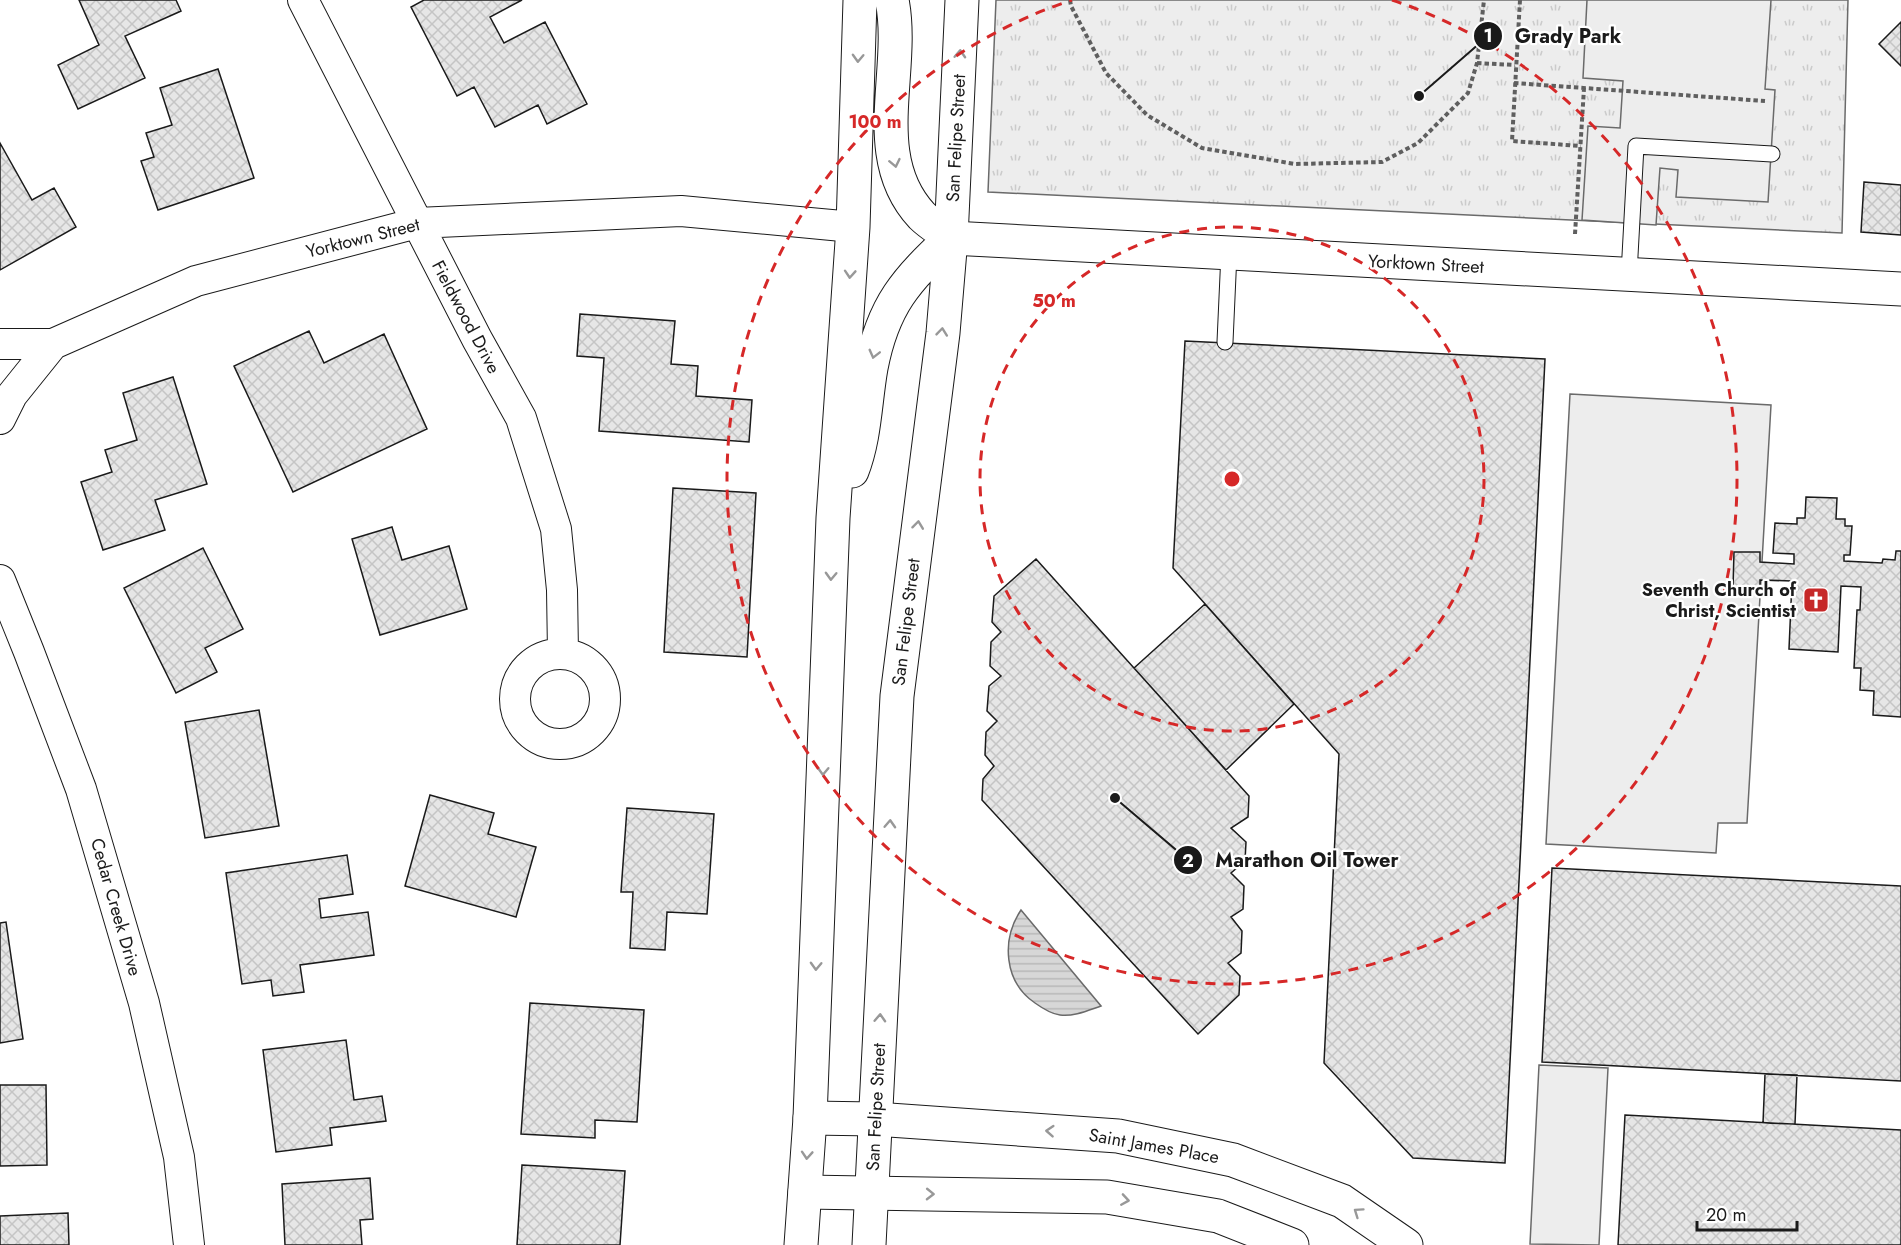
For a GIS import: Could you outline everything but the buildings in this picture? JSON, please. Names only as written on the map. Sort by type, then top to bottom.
[{"type":"main road","points":[[801,1245],[810,1118],[833,518],[853,227],[860,0]]},
{"type":"main road","points":[[833,518],[859,452],[871,367],[881,329],[894,300],[921,266],[951,238],[922,216],[905,192],[895,169],[890,140],[895,45],[892,0]]},
{"type":"main road","name":"San Felipe Street","points":[[869,1245],[897,696],[942,333],[951,238],[962,0]]},
{"type":"main road","name":"Yorktown Street","points":[[951,238],[1901,289]]},
{"type":"main road","name":"Saint James Place","points":[[810,1118],[875,1119],[1118,1136],[1233,1160],[1342,1201],[1406,1245]]},
{"type":"main road","points":[[805,1192],[1107,1197],[1218,1216],[1292,1245]]},
{"type":"street","name":"Fieldwood Drive","points":[[303,0],[477,339],[521,418],[556,529],[562,590],[563,653]]},
{"type":"street","name":"Yorktown Street","points":[[0,420],[12,396],[53,344],[196,281],[417,223],[681,211],[853,227]]},
{"type":"street","points":[[0,344],[53,344]]},
{"type":"street","name":"Cedar Creek Drive","points":[[0,580],[81,789],[144,1003],[179,1157],[189,1245]]},
{"type":"lane","points":[[1629,274],[1636,146],[1772,154]]},
{"type":"lane","points":[[1225,342],[1229,253]]},
{"type":"path","points":[[1070,0],[1106,73],[1147,115],[1202,148],[1295,164],[1382,162],[1418,143],[1468,93],[1477,63],[1484,0]]},
{"type":"path","points":[[1520,0],[1512,141],[1581,146]]},
{"type":"path","points":[[1477,63],[1516,65]]},
{"type":"path","points":[[1514,83],[1765,101]]},
{"type":"path","points":[[1575,234],[1584,88]]},
{"type":"green space","points":[[996,0],[1848,0],[1842,233],[988,192]]},
{"type":"shaded area","points":[[1587,0],[1771,0],[1765,89],[1775,90],[1768,202],[1676,197],[1678,170],[1660,168],[1656,225],[1582,220],[1588,126],[1620,128],[1623,81],[1583,78]]},
{"type":"shaded area","points":[[1570,394],[1771,405],[1747,823],[1718,823],[1716,853],[1546,844]]},
{"type":"shaded area","points":[[1021,910],[1101,1006],[1076,1014],[1060,1015],[1044,1009],[1025,994],[1017,984],[1012,972],[1008,947],[1010,934]]},
{"type":"shaded area","points":[[1539,1065],[1608,1068],[1599,1245],[1530,1244]]},
{"type":"place","name":"Grady Park","points":[[1419,96]]},
{"type":"place","name":"Seventh Church of Christ, Scientist","points":[[1816,600]]},
{"type":"place","name":"Marathon Oil Tower","points":[[1115,798]]}]
